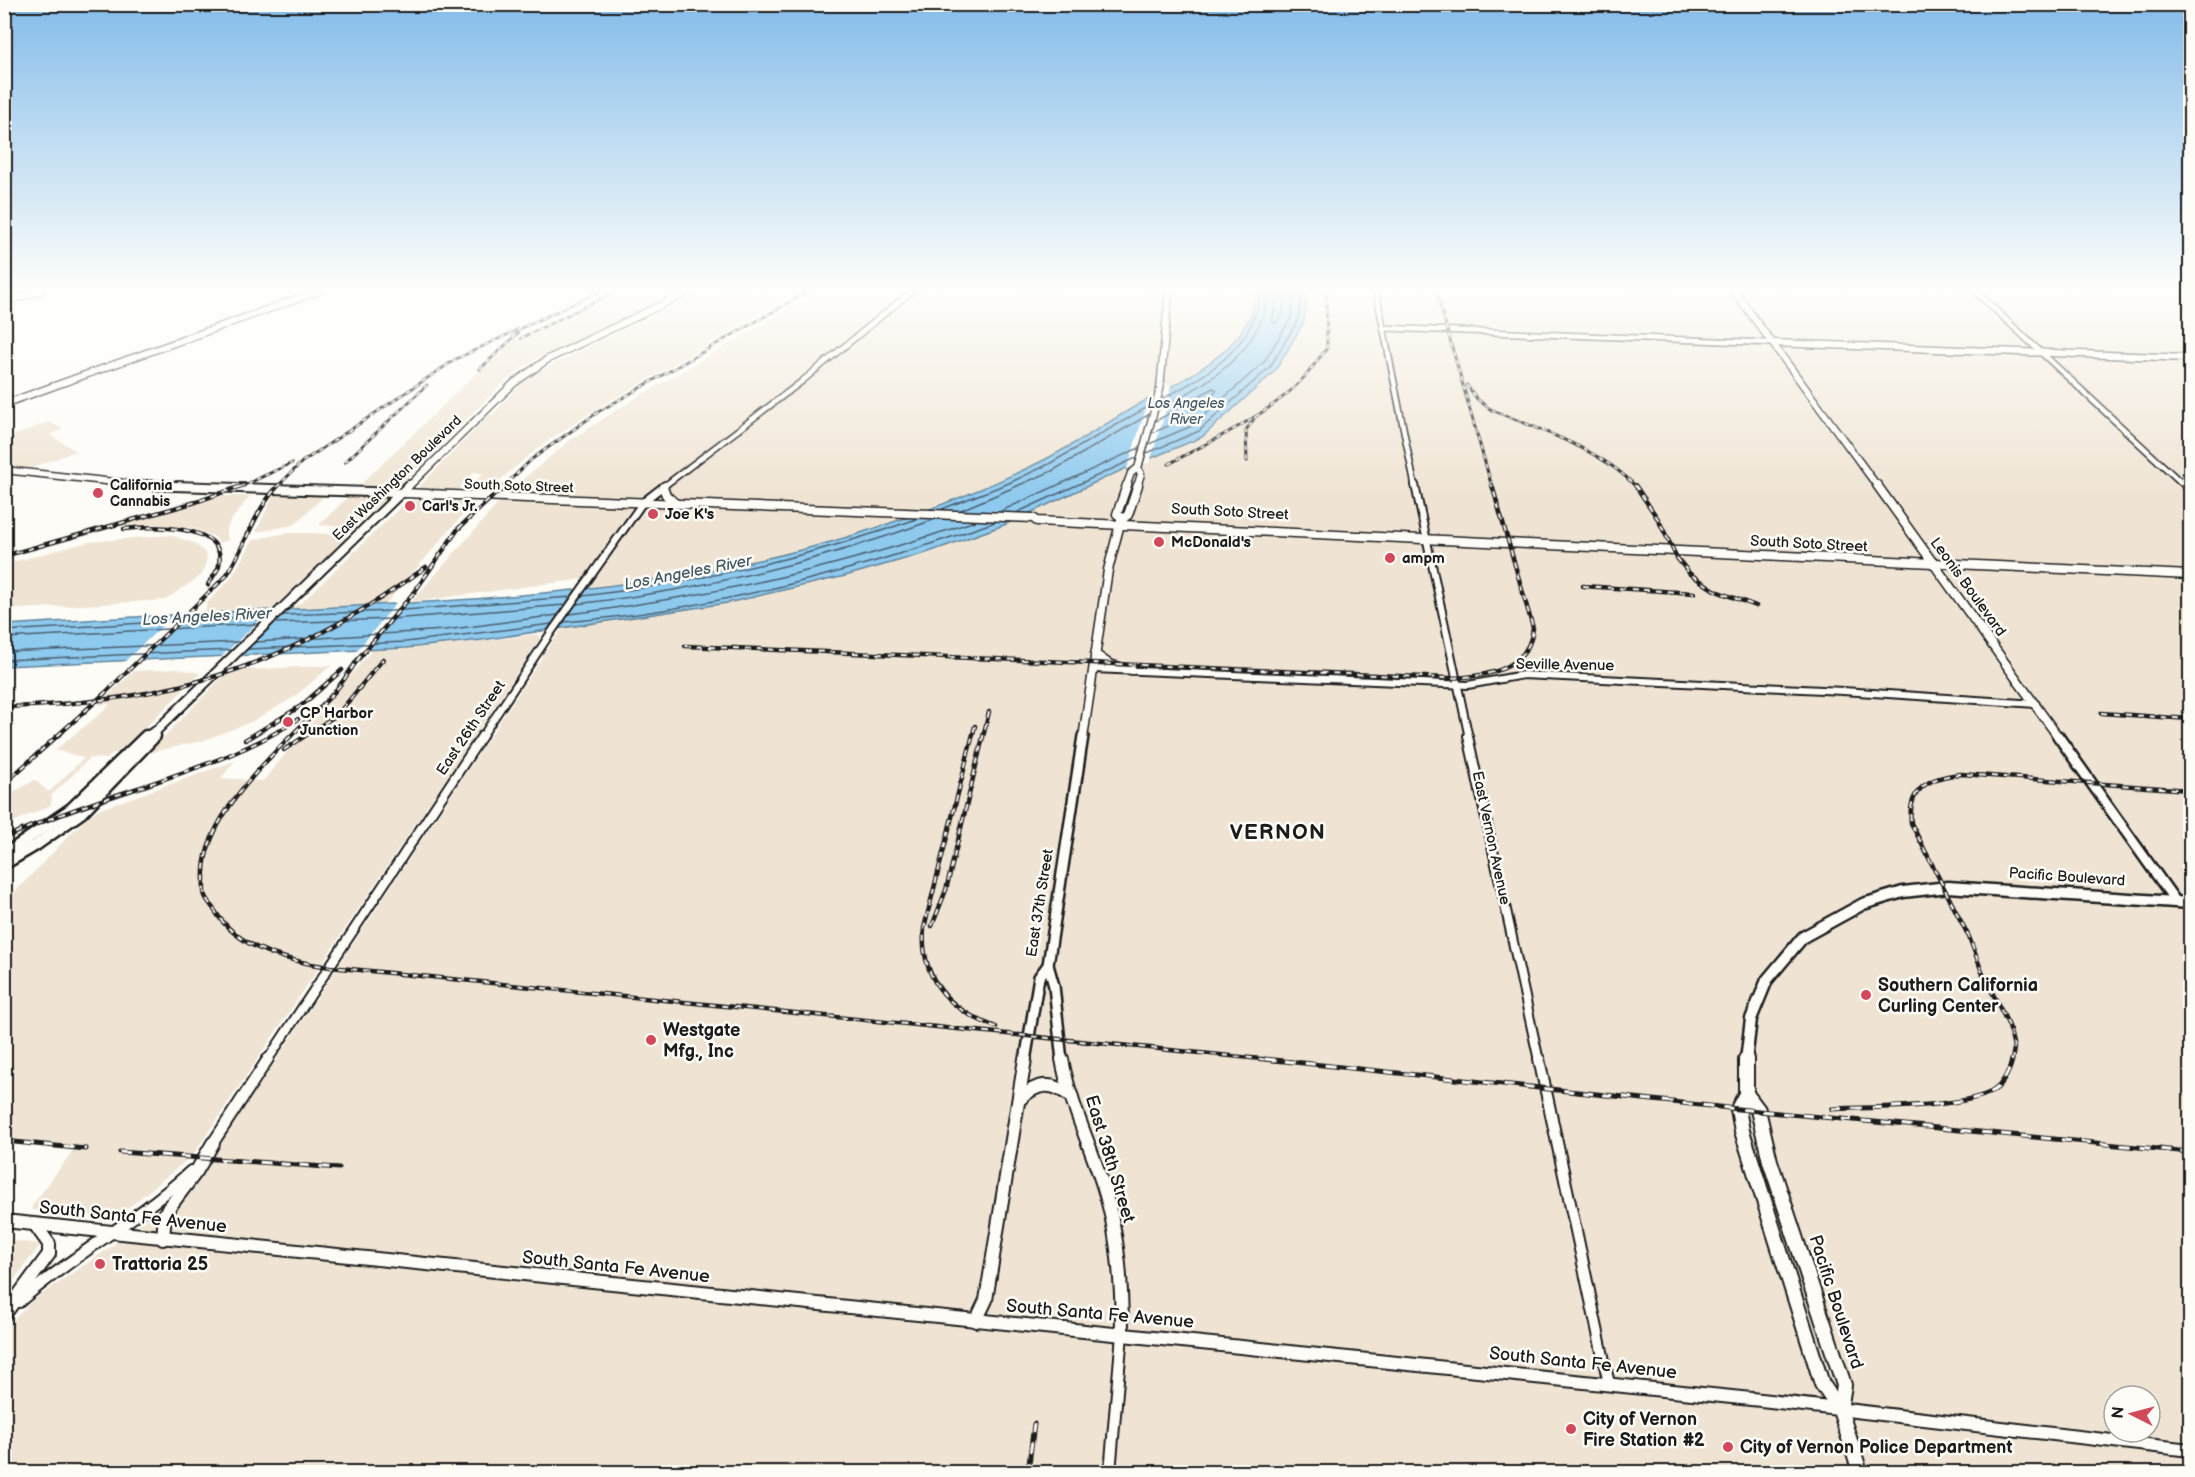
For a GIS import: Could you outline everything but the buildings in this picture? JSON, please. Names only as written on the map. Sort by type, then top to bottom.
[{"type":"main road","points":[[4,404],[127,360]]},
{"type":"main road","name":"East Washington Boulevard","points":[[4,855],[71,809],[142,738],[156,731],[403,493],[514,382],[548,360]]},
{"type":"main road","points":[[1120,521],[1128,515],[1141,474],[1138,468],[1160,389],[1163,360]]},
{"type":"main road","name":"Leonis Boulevard","points":[[1784,360],[1935,564],[2176,902]]},
{"type":"main road","name":"South Soto Street","points":[[4,470],[142,485],[676,503],[1033,518],[1037,521],[1120,521],[1543,546],[2190,575]]},
{"type":"main road","points":[[663,487],[666,495],[676,503]]},
{"type":"main road","name":"East 37th Street","points":[[976,1321],[986,1300],[1039,977],[1048,965],[1108,570],[1120,521]]},
{"type":"main road","points":[[1095,654],[1109,664],[1132,670]]},
{"type":"main road","name":"East Washington Boulevard","points":[[4,864],[81,813],[154,739],[156,731]]},
{"type":"main road","name":"Pacific Boulevard","points":[[1840,1410],[1822,1384],[1750,1160],[1738,1109],[1746,1094],[1745,1064],[1751,1019],[1767,980],[1803,937],[1839,914],[1866,901],[1904,891],[1943,886],[2190,903]]},
{"type":"main road","name":"East 38th Street","points":[[1048,965],[1054,977],[1058,1034],[1072,1097],[1109,1203],[1119,1265],[1122,1334]]},
{"type":"main road","points":[[1018,1101],[1031,1089],[1049,1084],[1062,1088],[1072,1097]]},
{"type":"main road","name":"Pacific Boulevard","points":[[1746,1094],[1758,1110],[1770,1161],[1844,1385],[1840,1410]]},
{"type":"main road","points":[[163,1239],[165,1213],[196,1172],[213,1143]]},
{"type":"main road","name":"South Santa Fe Avenue","points":[[4,1221],[163,1239],[1609,1384],[2190,1450]]},
{"type":"main road","points":[[4,1316],[49,1254],[49,1244],[36,1226]]},
{"type":"main road","points":[[1840,1410],[1860,1473]]},
{"type":"street","name":"East 26th Street","points":[[4,1316],[53,1273],[165,1196],[202,1159],[550,634],[643,502],[828,360]]},
{"type":"street","name":"East Vernon Avenue","points":[[1390,360],[1609,1384]]},
{"type":"street","points":[[2050,360],[2190,490]]},
{"type":"street","name":"Seville Avenue","points":[[1093,669],[1458,685],[1479,685],[1523,675],[1843,691],[2036,704]]},
{"type":"street","name":"East 38th Street","points":[[1110,1473],[1122,1334]]},
{"type":"shaded area","points":[[490,360],[535,360],[502,384],[399,486],[358,487]]},
{"type":"shaded area","points":[[562,360],[682,360],[590,413],[538,448],[488,490],[469,489],[483,473],[474,472],[457,491],[419,490],[419,487],[489,415],[492,415],[519,386],[538,372]]},
{"type":"shaded area","points":[[701,360],[822,360],[636,505],[584,579],[411,602],[509,491],[569,441],[629,402]]},
{"type":"shaded area","points":[[828,360],[2190,360],[2190,1472],[5,1472],[4,1329],[33,1300],[102,1253],[172,1200],[214,1154],[549,647],[645,507]]},
{"type":"shaded area","points":[[49,422],[63,429],[50,435],[76,451],[5,478],[5,439]]},
{"type":"shaded area","points":[[222,496],[250,496],[229,523],[226,535],[229,540],[219,543],[215,537],[191,528],[153,524],[116,527]]},
{"type":"shaded area","points":[[273,496],[324,496],[294,525],[256,532]]},
{"type":"shaded area","points":[[349,496],[383,497],[385,500],[355,527],[319,525]]},
{"type":"shaded area","points":[[407,501],[474,502],[383,607],[290,609],[303,601]]},
{"type":"shaded area","points":[[285,533],[346,535],[347,538],[272,609],[205,612],[207,603],[231,578],[253,540]]},
{"type":"shaded area","points":[[170,535],[194,543],[206,554],[207,558],[202,575],[165,600],[5,610],[5,564],[88,542]]},
{"type":"shaded area","points":[[537,634],[540,639],[193,1155],[116,1218],[32,1210],[32,1206],[76,1146],[5,1139],[4,903],[85,819],[97,810],[235,761],[221,778],[263,781],[372,650],[445,645]]},
{"type":"shaded area","points":[[332,665],[293,698],[251,722],[202,741],[148,753],[228,671]]},
{"type":"shaded area","points":[[177,669],[200,673],[120,753],[113,753],[107,759],[90,758],[52,795],[51,805],[5,826],[5,800],[13,792],[35,780],[49,792],[84,758],[55,750],[105,710],[110,704],[98,705],[134,671]]},
{"type":"shaded area","points":[[4,1240],[41,1244],[5,1292]]},
{"type":"water","name":"Los Angeles River","points":[[1213,360],[1282,360],[1275,371],[1202,437],[1120,471],[1004,525],[926,553],[845,576],[727,603],[482,640],[406,648],[5,666],[5,625],[435,602],[577,590],[717,569],[786,554],[902,519],[1019,472],[1177,384]]},
{"type":"pier","points":[[1171,384],[1167,407],[1150,462],[1126,472],[1150,395]]},
{"type":"pier","points":[[408,601],[365,653],[355,653],[397,602]]},
{"type":"pier","points":[[293,606],[238,659],[218,660],[273,607]]},
{"type":"pier","points":[[193,611],[138,663],[122,664],[177,612]]},
{"type":"railway","points":[[279,485],[302,462],[455,360]]},
{"type":"railway","points":[[480,369],[490,360]]},
{"type":"railway","points":[[503,487],[532,459],[598,412],[689,360]]},
{"type":"railway","points":[[1311,368],[1318,360]]},
{"type":"railway","points":[[1456,360],[1492,487]]},
{"type":"railway","points":[[1311,368],[1314,365]]},
{"type":"railway","points":[[1169,464],[1267,409],[1285,396],[1311,368]]},
{"type":"railway","points":[[345,462],[427,385]]},
{"type":"railway","points":[[1467,385],[1477,399],[1490,409],[1587,451],[1622,474],[1636,487]]},
{"type":"railway","points":[[1247,461],[1246,430],[1256,416]]},
{"type":"railway","points":[[240,487],[292,463]]},
{"type":"railway","points":[[4,556],[196,502],[244,485]]},
{"type":"railway","points":[[97,700],[226,576],[263,505],[279,485]]},
{"type":"railway","points":[[356,662],[415,591],[458,529],[505,485]]},
{"type":"railway","points":[[685,646],[1448,678],[1476,676],[1502,669],[1514,662],[1523,654],[1530,642],[1533,628],[1492,485]]},
{"type":"railway","points":[[1635,485],[1658,519],[1677,558],[1690,574],[1716,591],[1756,606]]},
{"type":"railway","points":[[124,529],[151,527],[184,530],[199,534],[211,541],[219,551],[219,565],[208,585]]},
{"type":"railway","points":[[97,700],[175,687],[227,673],[277,654],[327,630],[376,601],[426,567]]},
{"type":"railway","points":[[1583,586],[1694,593]]},
{"type":"railway","points":[[356,662],[361,655]]},
{"type":"railway","points":[[284,750],[338,714],[383,659]]},
{"type":"railway","points":[[356,662],[333,694],[249,781],[216,829],[206,854],[204,894],[207,900],[225,924],[237,935],[266,951],[281,957],[330,967],[1281,1061]]},
{"type":"railway","points":[[245,740],[301,706],[342,670]]},
{"type":"railway","points":[[4,707],[97,700]]},
{"type":"railway","points":[[4,784],[97,700]]},
{"type":"railway","points":[[932,926],[946,890],[989,712]]},
{"type":"railway","points":[[2101,713],[2190,719]]},
{"type":"railway","points":[[4,838],[70,811],[220,759],[260,741],[298,719]]},
{"type":"railway","points":[[975,726],[924,928],[924,946],[927,963],[941,991],[964,1012],[996,1027]]},
{"type":"railway","points":[[2012,1061],[2014,1048],[2009,1026],[1982,972],[1969,937],[1911,823],[1911,811],[1917,793],[1923,786],[1940,778],[1961,774],[2190,790]]},
{"type":"railway","points":[[1265,1059],[1738,1109],[2190,1152]]},
{"type":"railway","points":[[1832,1109],[1919,1106],[1966,1100],[1985,1095],[2002,1082],[2009,1071],[2012,1059]]},
{"type":"railway","points":[[4,1141],[86,1149]]},
{"type":"railway","points":[[120,1152],[339,1168]]},
{"type":"railway","points":[[1028,1472],[1034,1424]]},
{"type":"place","name":"California Cannabis","points":[[98,493]]},
{"type":"place","name":"Carl's Jr.","points":[[410,506]]},
{"type":"place","name":"Joe K's","points":[[653,514]]},
{"type":"place","name":"McDonald's","points":[[1159,542]]},
{"type":"place","name":"ampm","points":[[1390,558]]},
{"type":"place","name":"CP Harbor Junction","points":[[288,722]]},
{"type":"place","name":"Southern California Curling Center","points":[[1866,995]]},
{"type":"place","name":"Westgate Mfg., Inc","points":[[651,1040]]},
{"type":"place","name":"Trattoria 25","points":[[100,1264]]},
{"type":"place","name":"City of Vernon Fire Station #2","points":[[1571,1429]]},
{"type":"place","name":"City of Vernon Police Department","points":[[1728,1447]]},
{"type":"district","name":"VERNON","points":[[1278,832]]}]
